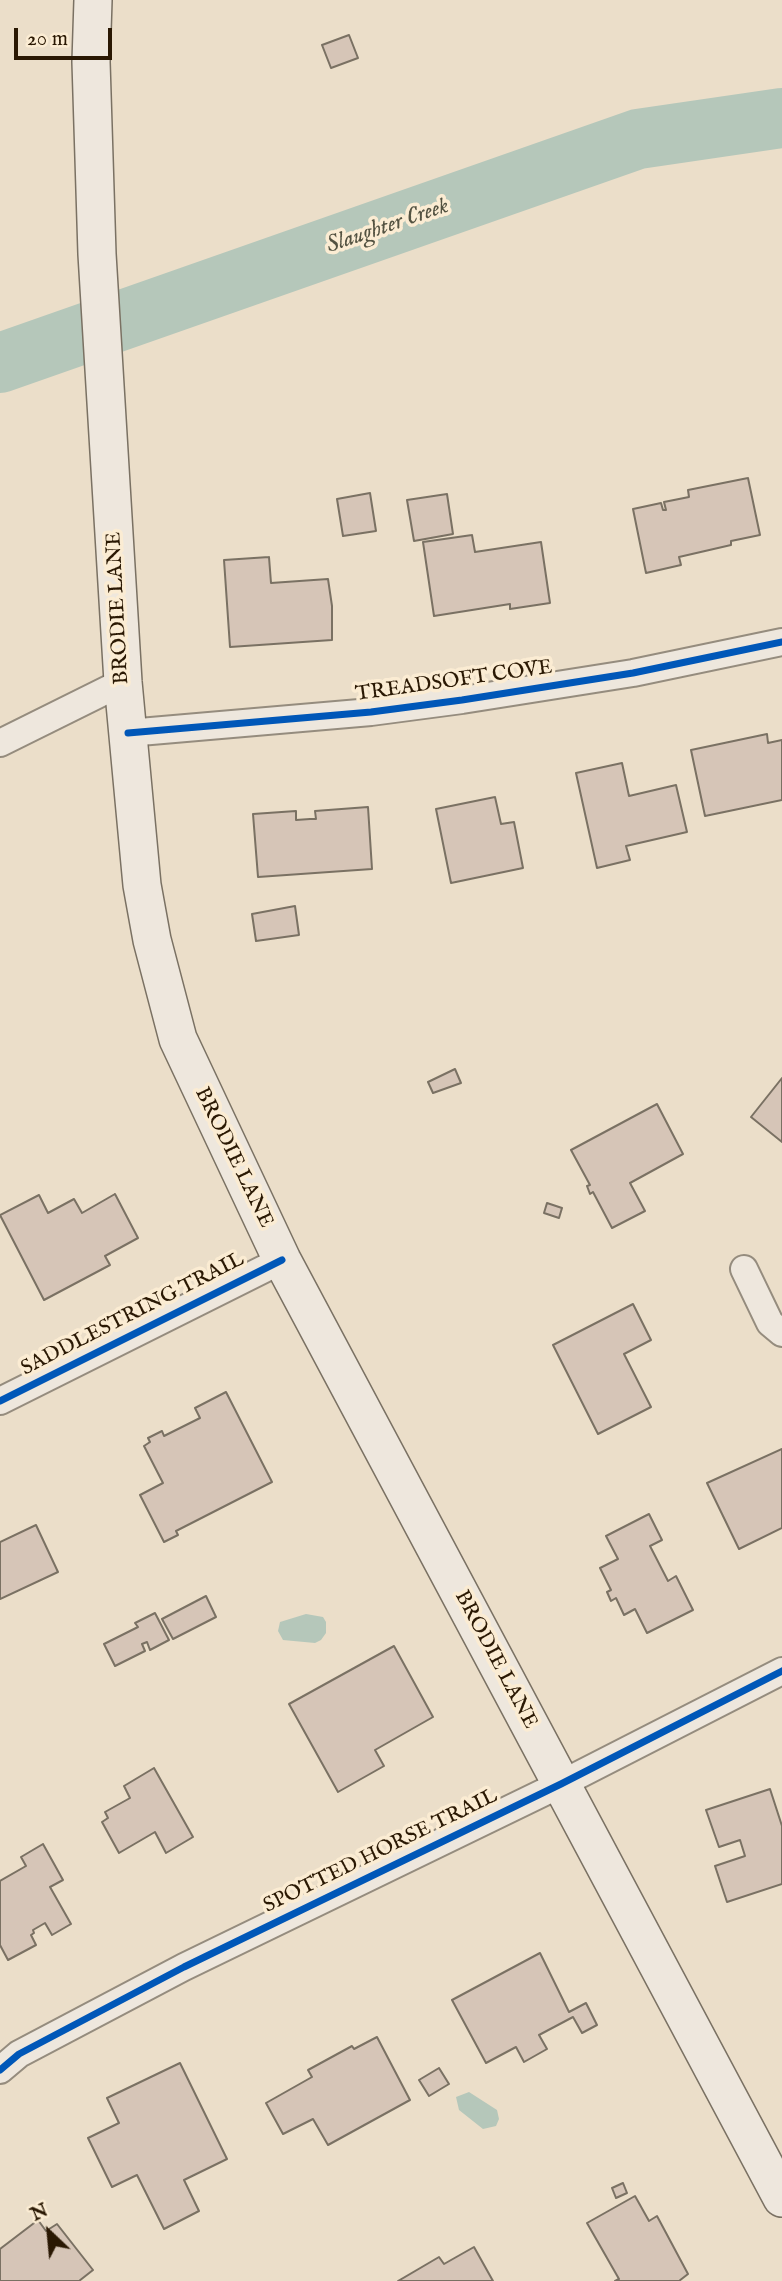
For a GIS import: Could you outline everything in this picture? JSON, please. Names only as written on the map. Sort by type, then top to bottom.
[{"type":"main road","name":"BRODIE LANE","points":[[93,0],[91,62],[97,254],[123,682],[142,885],[158,964],[178,1039],[282,1260],[782,2198]]},
{"type":"street","name":"TREADSOFT COVE","points":[[128,733],[371,712],[462,700],[633,673],[782,642]]},
{"type":"street","points":[[0,743],[123,682]]},
{"type":"street","name":"SADDLESTRING TRAIL","points":[[0,1401],[282,1260]]},
{"type":"street","points":[[744,1269],[770,1324],[782,1333]]},
{"type":"street","name":"SPOTTED HORSE TRAIL","points":[[0,2070],[19,2054],[184,1967],[561,1784],[782,1671]]},
{"type":"shaded area","points":[[306,1614],[323,1617],[326,1622],[326,1633],[321,1640],[315,1643],[283,1640],[278,1631],[280,1622]]},
{"type":"shaded area","points":[[469,2092],[497,2110],[499,2119],[496,2126],[483,2129],[459,2110],[456,2097]]},
{"type":"building","points":[[349,35],[358,58],[331,68],[322,45]]},
{"type":"building","points":[[748,478],[760,535],[679,557],[681,565],[646,573],[633,509],[661,503],[663,510],[666,510],[664,502],[689,497],[688,490]]},
{"type":"building","points":[[370,493],[376,531],[343,536],[337,499]]},
{"type":"building","points":[[447,494],[453,534],[414,541],[407,500]]},
{"type":"building","points":[[472,535],[475,552],[541,542],[550,603],[510,609],[510,604],[434,616],[423,542]]},
{"type":"building","points":[[269,557],[271,583],[328,579],[332,606],[332,640],[230,647],[224,560]]},
{"type":"building","points":[[767,734],[768,743],[782,740],[782,800],[705,816],[691,750]]},
{"type":"building","points":[[622,763],[629,796],[676,785],[687,832],[626,846],[630,860],[597,868],[576,773]]},
{"type":"building","points":[[495,797],[501,824],[514,822],[523,868],[451,883],[436,809]]},
{"type":"building","points":[[368,807],[372,869],[258,877],[253,814],[296,811],[296,820],[316,819],[315,811]]},
{"type":"building","points":[[295,906],[299,935],[256,941],[252,914]]},
{"type":"building","points":[[455,1069],[461,1083],[433,1093],[428,1082]]},
{"type":"building","points":[[782,1078],[782,1142],[751,1117]]},
{"type":"building","points":[[657,1104],[683,1154],[630,1183],[645,1211],[612,1228],[593,1192],[590,1194],[587,1186],[590,1185],[571,1150]]},
{"type":"building","points":[[115,1194],[138,1238],[105,1256],[110,1265],[44,1300],[0,1215],[39,1195],[48,1213],[74,1199],[82,1213]]},
{"type":"building","points":[[547,1203],[562,1208],[559,1218],[544,1213]]},
{"type":"building","points":[[633,1304],[651,1340],[624,1354],[651,1407],[598,1434],[553,1345]]},
{"type":"building","points":[[226,1392],[272,1482],[176,1531],[178,1535],[164,1542],[140,1495],[163,1483],[144,1446],[150,1442],[148,1438],[162,1431],[164,1436],[200,1418],[195,1408]]},
{"type":"building","points":[[782,1449],[782,1528],[739,1549],[707,1483]]},
{"type":"building","points":[[649,1514],[662,1540],[650,1546],[668,1581],[676,1576],[693,1610],[647,1633],[635,1609],[624,1615],[616,1598],[611,1601],[607,1592],[611,1590],[600,1568],[618,1559],[606,1536]]},
{"type":"building","points":[[36,1525],[58,1572],[0,1599],[0,1542]]},
{"type":"building","points":[[206,1596],[216,1617],[173,1639],[162,1619]]},
{"type":"building","points":[[155,1613],[169,1640],[150,1650],[147,1642],[142,1644],[145,1651],[115,1666],[104,1644],[138,1627],[135,1623]]},
{"type":"building","points":[[394,1646],[433,1717],[375,1750],[384,1766],[338,1792],[289,1704]]},
{"type":"building","points":[[154,1768],[193,1837],[166,1853],[155,1832],[119,1853],[102,1822],[108,1818],[105,1812],[130,1798],[124,1786]]},
{"type":"building","points":[[770,1789],[782,1826],[782,1884],[727,1902],[715,1866],[745,1856],[740,1840],[719,1847],[706,1810]]},
{"type":"building","points":[[43,1844],[63,1880],[50,1887],[71,1924],[52,1935],[45,1923],[33,1930],[31,1935],[36,1945],[8,1960],[0,1945],[0,1881],[26,1866],[21,1857]]},
{"type":"building","points":[[540,1953],[569,2012],[586,2003],[597,2025],[582,2033],[573,2017],[539,2035],[547,2049],[524,2062],[516,2047],[486,2063],[452,2000]]},
{"type":"building","points":[[377,2037],[410,2100],[328,2145],[313,2119],[283,2134],[266,2103],[312,2077],[308,2070],[352,2046],[354,2049]]},
{"type":"building","points":[[180,2063],[227,2159],[184,2180],[199,2211],[164,2229],[137,2175],[112,2187],[88,2138],[119,2123],[107,2098]]},
{"type":"building","points":[[439,2068],[449,2084],[429,2096],[419,2080]]},
{"type":"building","points":[[623,2183],[627,2193],[616,2198],[612,2188]]},
{"type":"building","points":[[635,2196],[649,2221],[657,2216],[688,2274],[679,2281],[615,2281],[619,2279],[587,2223]]},
{"type":"building","points":[[38,2220],[46,2231],[57,2224],[93,2270],[79,2281],[0,2281],[0,2249]]},
{"type":"building","points":[[474,2247],[493,2281],[398,2281],[439,2257],[444,2264]]},
{"type":"waterway","name":"Slaughter Creek","points":[[0,363],[638,139],[782,118]]},
{"type":"cycle path","points":[[128,733],[371,712],[462,700],[633,673],[782,642]]},
{"type":"cycle path","points":[[0,1401],[282,1260]]},
{"type":"cycle path","points":[[0,2070],[19,2054],[184,1967],[561,1784],[782,1671]]}]
